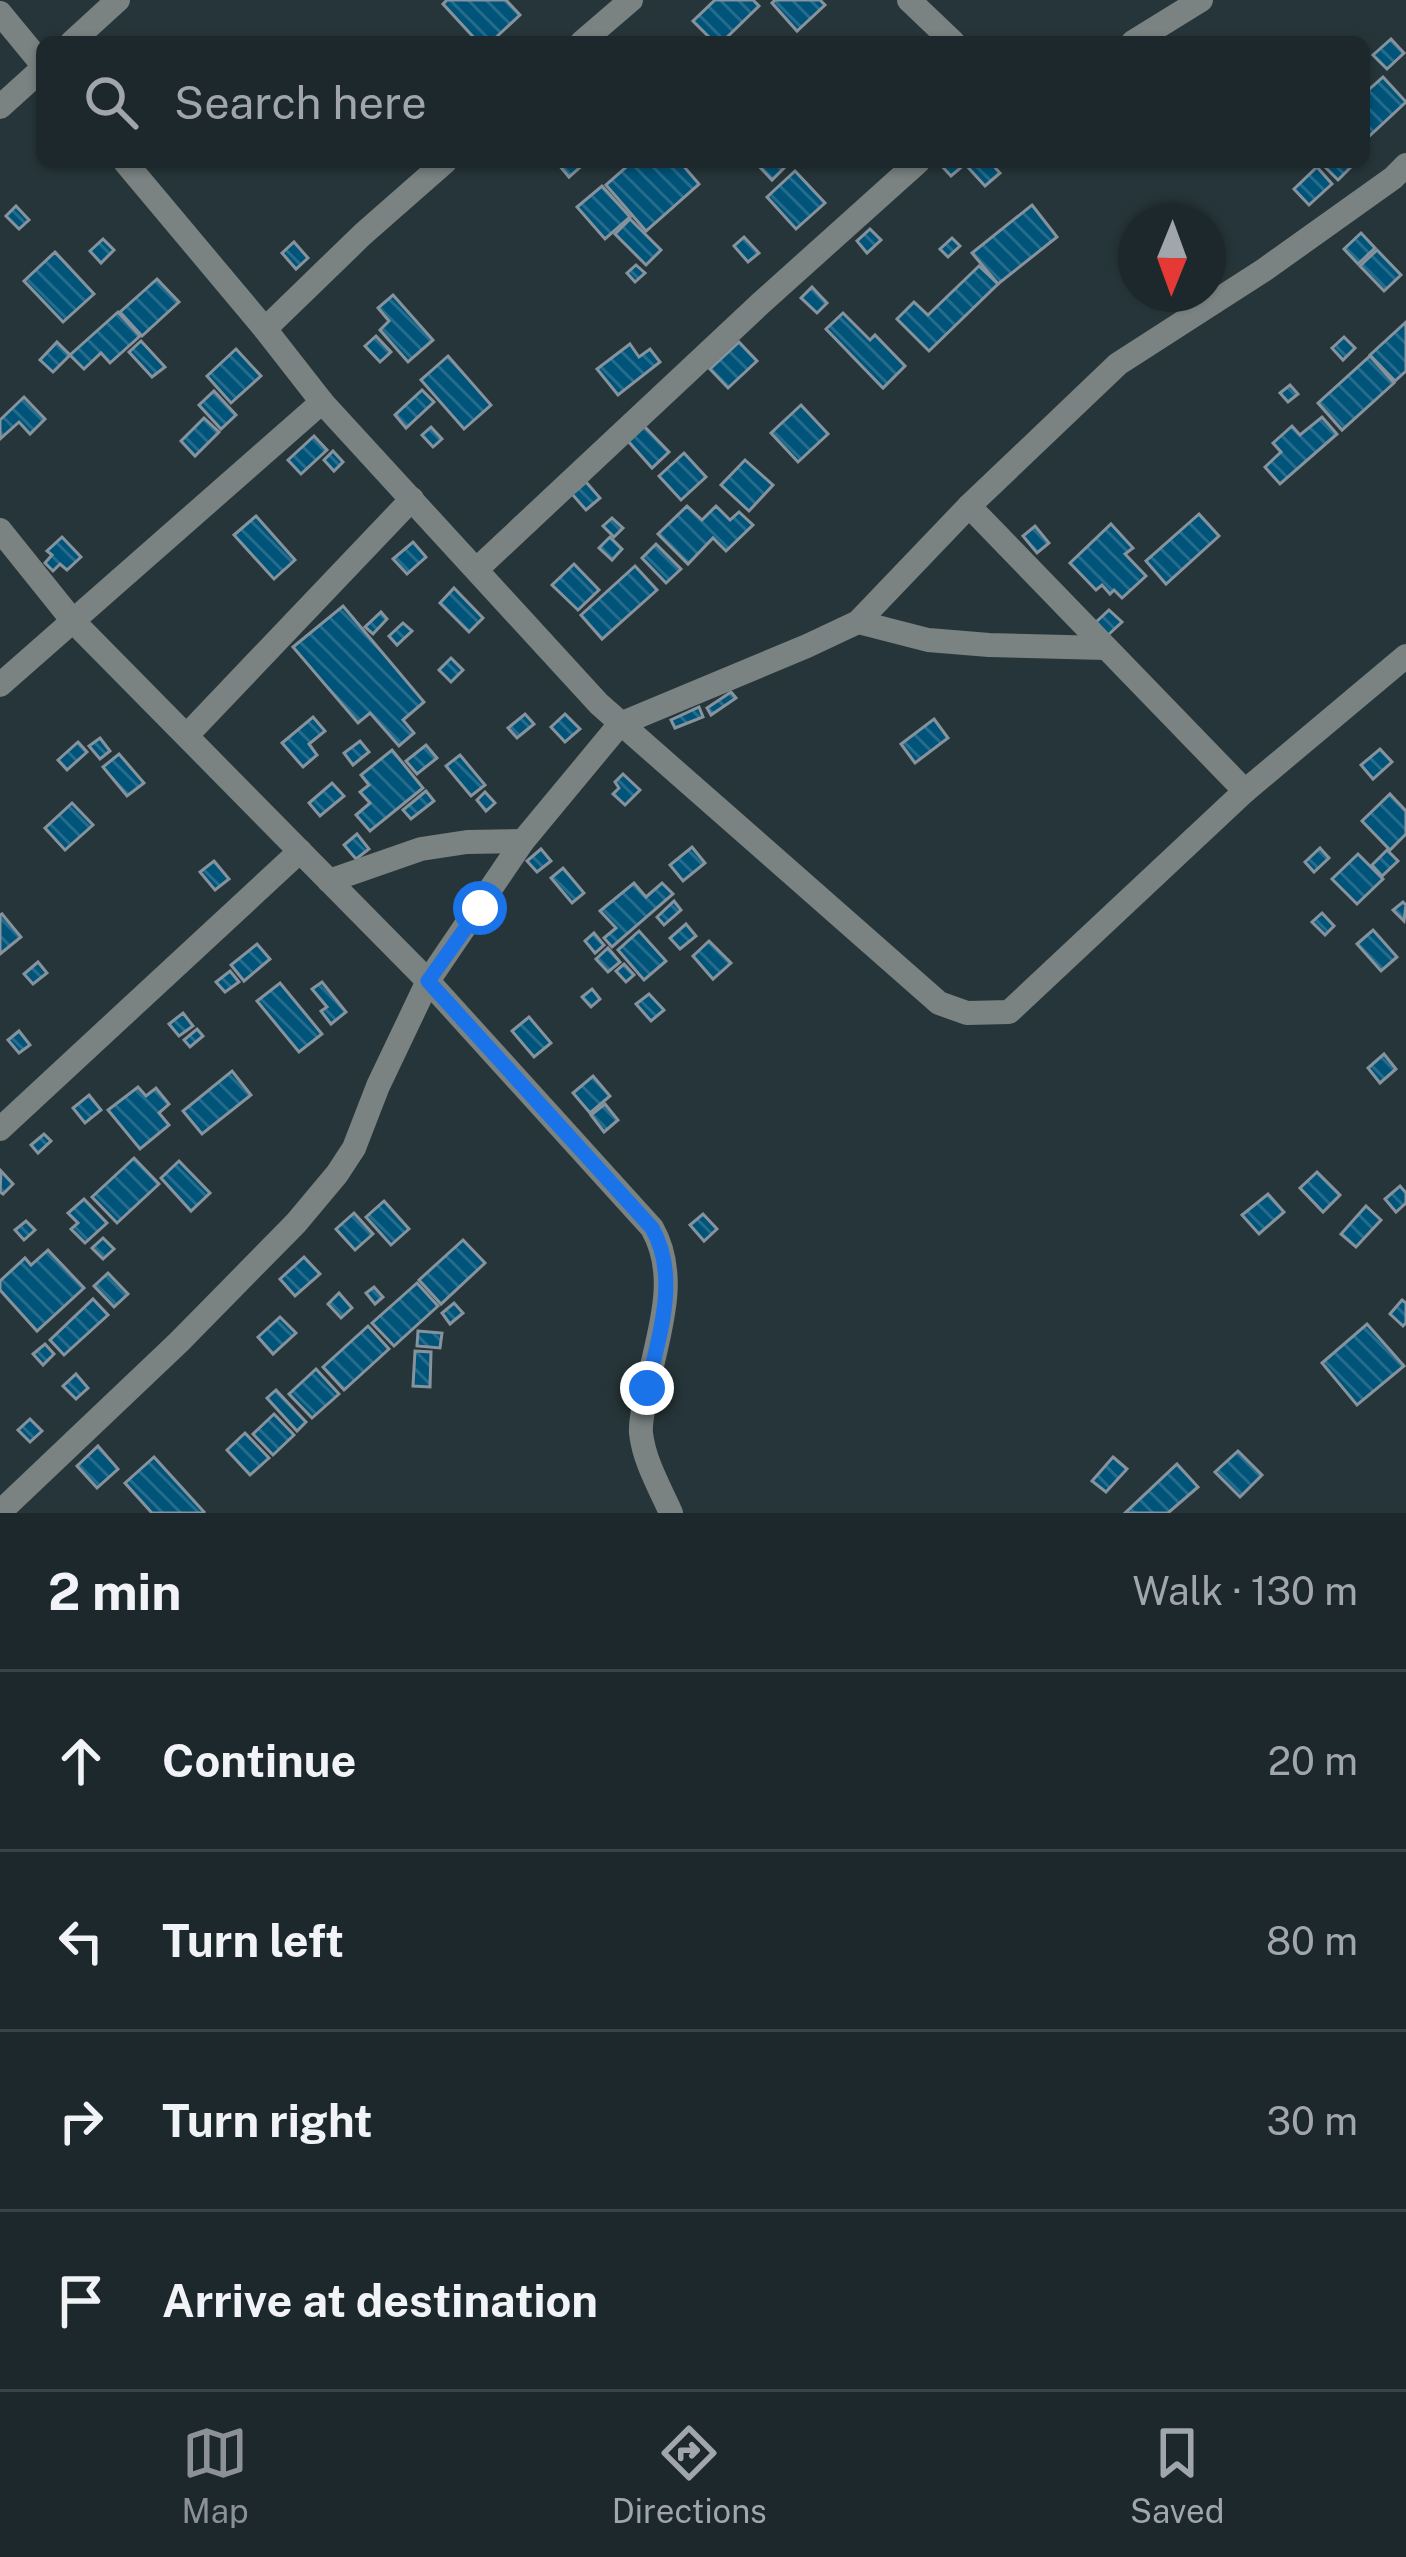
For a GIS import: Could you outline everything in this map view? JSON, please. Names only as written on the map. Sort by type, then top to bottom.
[{"type":"street","points":[[79,36],[118,0]]},
{"type":"street","points":[[589,36],[631,0]]},
{"type":"street","points":[[909,0],[946,36]]},
{"type":"street","points":[[1143,36],[1201,0]]},
{"type":"street","points":[[0,14],[36,59]]},
{"type":"street","points":[[0,107],[36,72]]},
{"type":"street","points":[[0,1512],[179,1342],[296,1223],[337,1174],[354,1148],[428,981],[523,842],[620,724],[858,622],[969,506],[1118,364],[1264,271],[1406,165]]},
{"type":"street","points":[[130,168],[322,402],[620,724],[939,1003],[967,1013],[1009,1012],[1245,791],[1406,656]]},
{"type":"street","points":[[265,328],[438,168]]},
{"type":"street","points":[[477,569],[911,168]]},
{"type":"street","points":[[0,685],[322,402]]},
{"type":"street","points":[[191,731],[412,499]]},
{"type":"street","points":[[969,506],[1245,791]]},
{"type":"street","points":[[0,530],[73,621],[428,981],[652,1228],[662,1246],[664,1312],[640,1430],[671,1513]]},
{"type":"street","points":[[858,622],[928,640],[1106,648]]},
{"type":"street","points":[[329,880],[421,848],[523,842]]},
{"type":"street","points":[[0,1129],[300,851]]},
{"type":"building","points":[[447,0],[506,0],[520,15],[497,36],[472,36],[443,4]]},
{"type":"building","points":[[715,0],[753,0],[759,6],[728,36],[708,36],[693,21]]},
{"type":"building","points":[[820,0],[825,5],[797,31],[772,3]]},
{"type":"building","points":[[1391,39],[1404,53],[1387,69],[1373,55]]},
{"type":"building","points":[[1383,77],[1406,102],[1370,135],[1370,89]]},
{"type":"building","points":[[625,168],[685,168],[699,184],[646,231],[606,185]]},
{"type":"building","points":[[761,168],[784,168],[772,180]]},
{"type":"building","points":[[969,168],[995,168],[1000,173],[985,186]]},
{"type":"building","points":[[1316,168],[1332,184],[1309,205],[1294,189]]},
{"type":"building","points":[[1326,168],[1350,168],[1338,180]]},
{"type":"building","points":[[795,171],[825,203],[796,229],[767,197]]},
{"type":"building","points":[[602,186],[630,217],[605,239],[577,207]]},
{"type":"building","points":[[1032,205],[1057,237],[998,284],[972,253]]},
{"type":"building","points":[[16,206],[29,220],[19,229],[6,216]]},
{"type":"building","points":[[630,219],[661,250],[646,265],[615,234]]},
{"type":"building","points":[[870,229],[881,240],[867,253],[857,241]]},
{"type":"building","points":[[1361,233],[1375,248],[1358,264],[1344,249]]},
{"type":"building","points":[[744,237],[759,253],[748,262],[734,246]]},
{"type":"building","points":[[952,238],[960,246],[948,257],[940,249]]},
{"type":"building","points":[[103,239],[114,250],[101,263],[90,251]]},
{"type":"building","points":[[294,242],[308,258],[296,269],[282,253]]},
{"type":"building","points":[[1377,250],[1401,275],[1384,291],[1360,266]]},
{"type":"building","points":[[55,252],[94,294],[63,322],[24,281]]},
{"type":"building","points":[[636,265],[645,273],[635,282],[627,273]]},
{"type":"building","points":[[979,266],[998,284],[929,351],[897,319],[914,302],[928,315]]},
{"type":"building","points":[[157,279],[179,302],[142,336],[120,312]]},
{"type":"building","points":[[812,287],[827,303],[817,313],[801,298]]},
{"type":"building","points":[[393,295],[433,340],[408,362],[380,330],[389,321],[378,308]]},
{"type":"building","points":[[118,312],[140,336],[110,363],[101,353],[84,369],[70,355]]},
{"type":"building","points":[[843,313],[870,340],[875,335],[905,366],[883,388],[826,329]]},
{"type":"building","points":[[1406,322],[1406,371],[1395,381],[1370,355]]},
{"type":"building","points":[[376,336],[391,352],[380,362],[365,346]]},
{"type":"building","points":[[1344,337],[1355,348],[1343,360],[1332,348]]},
{"type":"building","points":[[141,341],[165,367],[152,377],[129,352]]},
{"type":"building","points":[[57,342],[70,355],[53,372],[40,360]]},
{"type":"building","points":[[739,342],[757,361],[728,388],[710,369]]},
{"type":"building","points":[[630,344],[639,357],[650,349],[660,362],[618,395],[597,369]]},
{"type":"building","points":[[236,349],[261,376],[231,403],[207,376]]},
{"type":"building","points":[[448,356],[491,405],[464,429],[421,380]]},
{"type":"building","points":[[1370,356],[1394,383],[1342,430],[1318,403]]},
{"type":"building","points":[[1290,385],[1298,394],[1288,402],[1280,393]]},
{"type":"building","points":[[422,390],[434,402],[406,428],[395,415]]},
{"type":"building","points":[[214,391],[236,415],[221,429],[199,405]]},
{"type":"building","points":[[24,397],[45,419],[30,434],[19,422],[0,439],[0,420]]},
{"type":"building","points":[[801,405],[828,434],[798,462],[771,433]]},
{"type":"building","points":[[1322,417],[1337,434],[1280,484],[1265,467],[1281,452],[1273,443],[1292,426],[1300,435]]},
{"type":"building","points":[[204,418],[219,432],[195,456],[181,441]]},
{"type":"building","points":[[644,426],[669,452],[652,468],[628,441]]},
{"type":"building","points":[[431,427],[442,439],[433,447],[422,435]]},
{"type":"building","points":[[314,436],[327,450],[301,474],[288,460]]},
{"type":"building","points":[[333,451],[343,462],[334,471],[324,460]]},
{"type":"building","points":[[684,453],[706,477],[681,500],[659,476]]},
{"type":"building","points":[[745,460],[773,485],[749,511],[721,485]]},
{"type":"building","points":[[586,482],[600,498],[586,510],[572,494]]},
{"type":"building","points":[[687,506],[702,520],[716,506],[730,520],[739,512],[753,525],[726,551],[713,538],[688,564],[658,534]]},
{"type":"building","points":[[1199,514],[1219,536],[1166,584],[1146,561]]},
{"type":"building","points":[[256,516],[295,560],[274,579],[234,535]]},
{"type":"building","points":[[612,518],[623,528],[614,537],[603,526]]},
{"type":"building","points":[[1111,524],[1133,548],[1125,554],[1146,576],[1122,598],[1102,585],[1096,590],[1070,563]]},
{"type":"building","points":[[1035,526],[1049,543],[1037,553],[1023,536]]},
{"type":"building","points":[[62,537],[81,557],[67,570],[60,564],[53,571],[45,563],[52,555],[47,551]]},
{"type":"building","points":[[610,537],[622,549],[612,560],[599,548]]},
{"type":"building","points":[[413,542],[426,557],[407,574],[393,559]]},
{"type":"building","points":[[656,544],[681,569],[666,583],[642,558]]},
{"type":"building","points":[[574,564],[599,590],[578,610],[552,585]]},
{"type":"building","points":[[635,566],[657,590],[602,639],[581,615]]},
{"type":"building","points":[[454,588],[483,618],[469,632],[440,603]]},
{"type":"building","points":[[343,606],[424,702],[403,720],[414,733],[399,746],[370,713],[358,723],[293,647]]},
{"type":"building","points":[[1109,610],[1122,622],[1108,635],[1096,622]]},
{"type":"building","points":[[381,612],[387,619],[373,634],[365,627]]},
{"type":"building","points":[[403,623],[412,631],[397,645],[389,636]]},
{"type":"building","points":[[451,658],[463,670],[451,682],[439,670]]},
{"type":"building","points":[[731,692],[736,698],[711,715],[707,708]]},
{"type":"building","points":[[699,707],[703,717],[675,728],[671,720]]},
{"type":"building","points":[[525,714],[534,724],[517,738],[508,728]]},
{"type":"building","points":[[565,714],[580,729],[565,742],[551,727]]},
{"type":"building","points":[[313,717],[325,731],[309,744],[317,755],[303,767],[282,743]]},
{"type":"building","points":[[934,719],[948,738],[915,763],[901,744]]},
{"type":"building","points":[[100,738],[110,751],[100,759],[89,746]]},
{"type":"building","points":[[360,741],[369,752],[353,765],[344,753]]},
{"type":"building","points":[[78,742],[87,752],[67,770],[58,760]]},
{"type":"building","points":[[426,745],[437,758],[417,774],[406,761]]},
{"type":"building","points":[[1380,749],[1392,762],[1373,779],[1361,765]]},
{"type":"building","points":[[392,750],[423,788],[370,831],[356,815],[370,803],[360,792],[369,785],[361,775]]},
{"type":"building","points":[[119,754],[144,783],[127,796],[103,767]]},
{"type":"building","points":[[460,755],[485,785],[471,796],[446,766]]},
{"type":"building","points":[[623,774],[640,790],[625,805],[613,794]]},
{"type":"building","points":[[332,783],[344,796],[320,816],[309,803]]},
{"type":"building","points":[[426,791],[434,801],[411,819],[403,810]]},
{"type":"building","points":[[485,792],[495,803],[486,811],[477,800]]},
{"type":"building","points":[[1390,794],[1406,811],[1406,834],[1390,850],[1362,821]]},
{"type":"building","points":[[72,803],[93,825],[65,850],[45,828]]},
{"type":"building","points":[[357,834],[369,849],[356,859],[344,845]]},
{"type":"building","points":[[692,847],[705,863],[683,881],[670,865]]},
{"type":"building","points":[[1320,848],[1329,858],[1314,872],[1305,862]]},
{"type":"building","points":[[541,849],[551,861],[537,872],[527,861]]},
{"type":"building","points":[[1387,850],[1398,861],[1382,876],[1372,865]]},
{"type":"building","points":[[1358,854],[1383,879],[1357,904],[1332,879]]},
{"type":"building","points":[[214,861],[229,879],[215,890],[200,872]]},
{"type":"building","points":[[563,868],[584,893],[572,903],[551,878]]},
{"type":"building","points":[[634,883],[646,897],[662,883],[673,894],[612,947],[604,938],[616,928],[600,911]]},
{"type":"building","points":[[674,901],[681,910],[664,925],[657,917]]},
{"type":"building","points":[[1403,902],[1406,905],[1404,921],[1393,910]]},
{"type":"building","points":[[1322,913],[1334,926],[1325,935],[1312,922]]},
{"type":"building","points":[[0,915],[21,937],[0,954]]},
{"type":"building","points":[[686,924],[696,936],[680,949],[670,938]]},
{"type":"building","points":[[1373,930],[1397,957],[1381,971],[1357,944]]},
{"type":"building","points":[[639,931],[666,961],[644,980],[618,950]]},
{"type":"building","points":[[594,933],[604,945],[595,953],[585,941]]},
{"type":"building","points":[[709,941],[731,963],[713,979],[693,956]]},
{"type":"building","points":[[257,944],[270,959],[244,981],[231,965]]},
{"type":"building","points":[[608,948],[620,962],[608,972],[596,959]]},
{"type":"building","points":[[38,962],[47,973],[33,984],[24,974]]},
{"type":"building","points":[[624,964],[634,975],[626,982],[616,971]]},
{"type":"building","points":[[230,971],[239,982],[225,992],[216,982]]},
{"type":"building","points":[[322,982],[346,1012],[331,1024],[321,1011],[327,1007],[312,989]]},
{"type":"building","points":[[280,983],[322,1034],[299,1052],[257,1001]]},
{"type":"building","points":[[592,989],[600,999],[591,1007],[582,997]]},
{"type":"building","points":[[649,994],[664,1010],[651,1021],[636,1004]]},
{"type":"building","points":[[183,1013],[193,1026],[179,1036],[169,1024]]},
{"type":"building","points":[[529,1017],[551,1043],[534,1057],[512,1031]]},
{"type":"building","points":[[197,1029],[203,1036],[190,1047],[184,1040]]},
{"type":"building","points":[[19,1031],[30,1045],[19,1053],[8,1040]]},
{"type":"building","points":[[1384,1054],[1396,1069],[1380,1083],[1368,1068]]},
{"type":"building","points":[[232,1071],[251,1095],[202,1134],[183,1111]]},
{"type":"building","points":[[593,1076],[610,1096],[590,1113],[573,1093]]},
{"type":"building","points":[[138,1087],[146,1096],[156,1088],[169,1104],[159,1113],[169,1125],[140,1149],[108,1110]]},
{"type":"building","points":[[89,1095],[101,1110],[85,1123],[73,1108]]},
{"type":"building","points":[[605,1104],[618,1120],[604,1132],[591,1115]]},
{"type":"building","points":[[44,1134],[51,1141],[38,1153],[31,1145]]},
{"type":"building","points":[[134,1158],[159,1184],[117,1223],[92,1197]]},
{"type":"building","points":[[179,1161],[210,1193],[191,1211],[161,1178]]},
{"type":"building","points":[[1,1171],[13,1184],[3,1194],[0,1192]]},
{"type":"building","points":[[1317,1172],[1340,1195],[1323,1212],[1300,1188]]},
{"type":"building","points":[[1400,1186],[1406,1203],[1396,1212],[1385,1199]]},
{"type":"building","points":[[1268,1194],[1284,1212],[1259,1234],[1242,1215]]},
{"type":"building","points":[[84,1199],[107,1223],[85,1243],[71,1229],[78,1223],[68,1213]]},
{"type":"building","points":[[384,1201],[409,1229],[391,1245],[366,1217]]},
{"type":"building","points":[[1366,1206],[1381,1220],[1356,1247],[1341,1234]]},
{"type":"building","points":[[354,1213],[373,1234],[355,1250],[336,1229]]},
{"type":"building","points":[[703,1214],[717,1229],[704,1241],[690,1225]]},
{"type":"building","points":[[26,1221],[35,1230],[24,1240],[15,1230]]},
{"type":"building","points":[[103,1238],[114,1249],[103,1259],[92,1248]]},
{"type":"building","points":[[463,1240],[485,1263],[441,1304],[419,1280]]},
{"type":"building","points":[[48,1250],[84,1288],[37,1331],[0,1290],[0,1281],[25,1258],[31,1265]]},
{"type":"building","points":[[304,1257],[320,1274],[295,1296],[280,1279]]},
{"type":"building","points":[[108,1273],[128,1294],[114,1307],[94,1286]]},
{"type":"building","points":[[417,1283],[438,1306],[394,1346],[372,1323]]},
{"type":"building","points":[[374,1287],[383,1297],[375,1304],[366,1293]]},
{"type":"building","points":[[339,1293],[352,1308],[341,1318],[328,1304]]},
{"type":"building","points":[[93,1299],[108,1315],[64,1355],[50,1340]]},
{"type":"building","points":[[1402,1300],[1406,1303],[1403,1326],[1390,1314]]},
{"type":"building","points":[[454,1303],[463,1313],[450,1324],[442,1313]]},
{"type":"building","points":[[280,1317],[296,1333],[273,1354],[258,1337]]},
{"type":"building","points":[[1367,1324],[1404,1366],[1357,1405],[1322,1363]]},
{"type":"building","points":[[368,1326],[389,1349],[344,1390],[323,1367]]},
{"type":"building","points":[[418,1331],[442,1333],[440,1348],[417,1346]]},
{"type":"building","points":[[45,1344],[54,1354],[43,1365],[33,1354]]},
{"type":"building","points":[[415,1351],[431,1352],[430,1387],[413,1386]]},
{"type":"building","points":[[316,1369],[339,1394],[312,1418],[289,1394]]},
{"type":"building","points":[[76,1374],[88,1388],[76,1399],[63,1386]]},
{"type":"building","points":[[276,1390],[306,1422],[297,1431],[267,1398]]},
{"type":"building","points":[[274,1414],[294,1435],[273,1455],[253,1434]]},
{"type":"building","points":[[30,1419],[42,1431],[30,1442],[18,1430]]},
{"type":"building","points":[[245,1433],[269,1458],[250,1475],[227,1450]]},
{"type":"building","points":[[98,1446],[118,1469],[97,1488],[77,1466]]},
{"type":"building","points":[[1238,1451],[1262,1475],[1240,1497],[1215,1472]]},
{"type":"building","points":[[154,1457],[203,1513],[152,1513],[125,1483]]},
{"type":"building","points":[[1113,1457],[1127,1469],[1106,1492],[1092,1481]]},
{"type":"building","points":[[1177,1464],[1198,1487],[1168,1513],[1125,1513]]},
{"type":"route","points":[[480,908],[428,981],[652,1228],[662,1246],[664,1312],[647,1388]]}]
